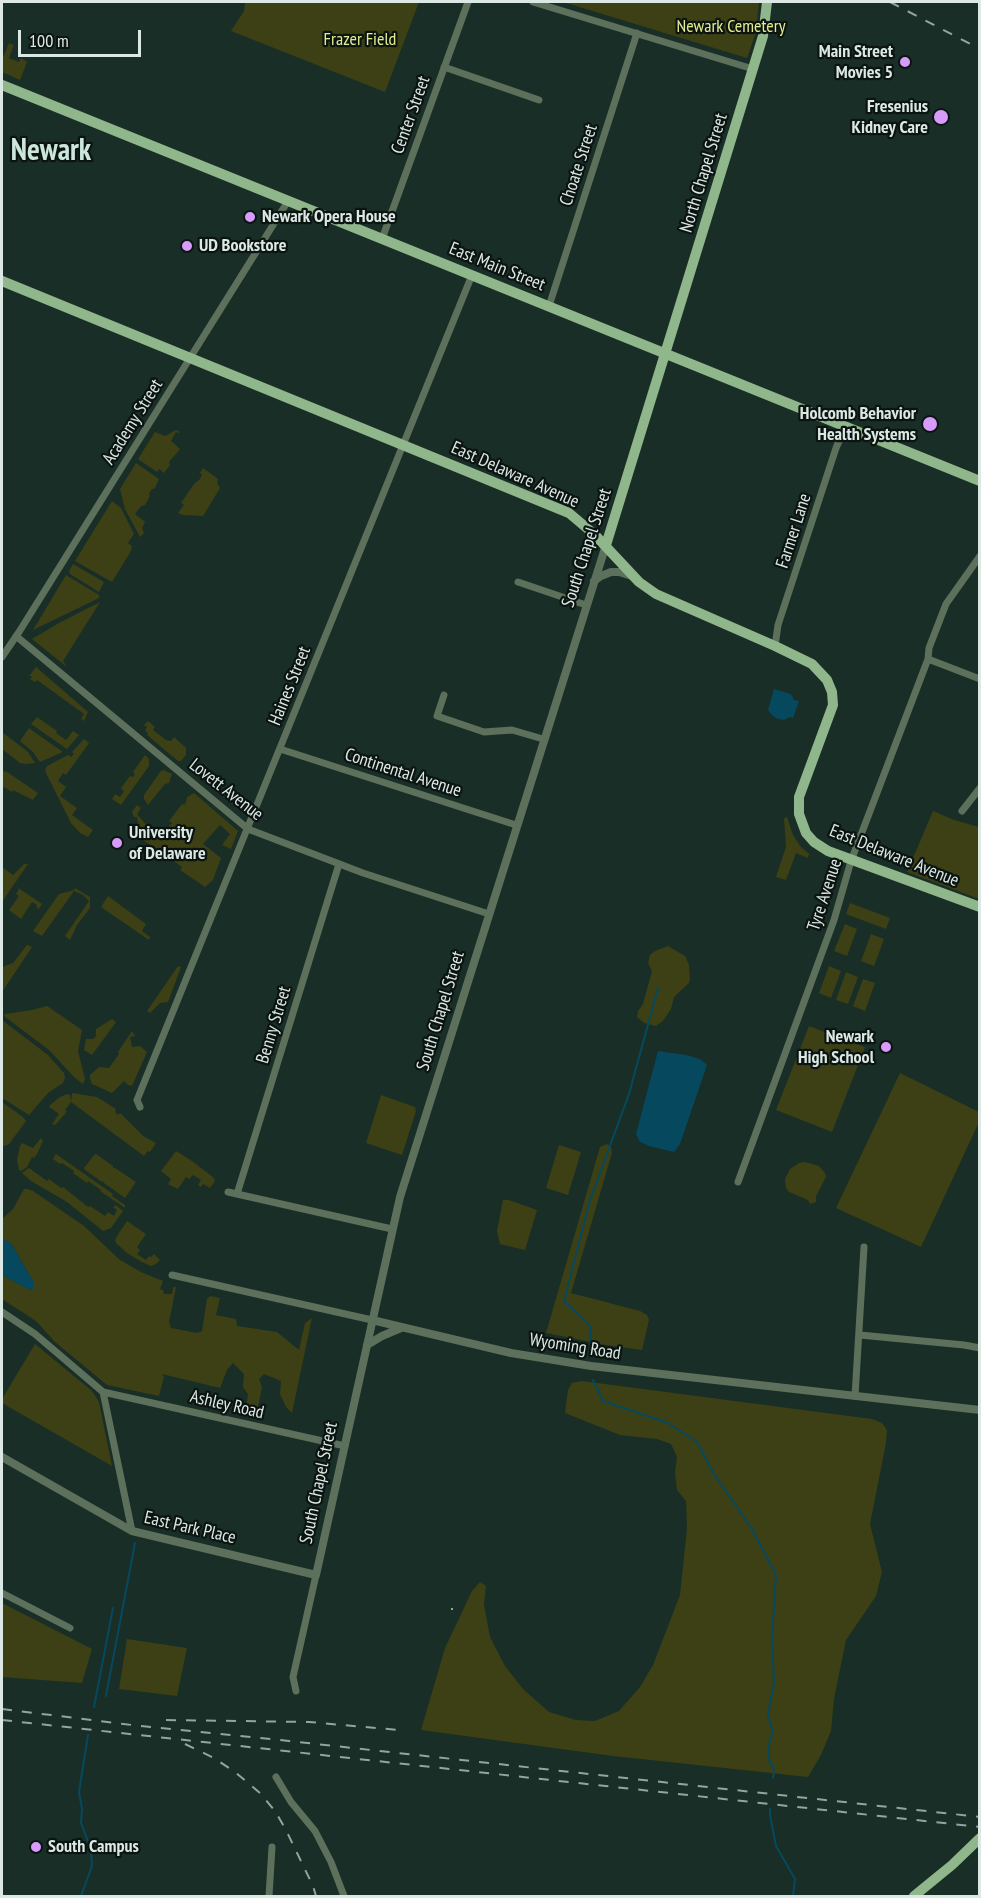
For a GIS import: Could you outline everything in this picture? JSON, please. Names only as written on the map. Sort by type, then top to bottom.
[{"type":"main road","name":"North Chapel Street","points":[[665,354],[763,36],[767,2]]},
{"type":"main road","name":"East Main Street","points":[[2,85],[980,481]]},
{"type":"main road","name":"East Delaware Avenue","points":[[2,281],[569,513],[606,545],[645,587],[666,599],[812,664],[824,675],[829,684],[832,709],[802,788],[798,814],[804,829],[814,842],[828,851],[980,907]]},
{"type":"main road","name":"South Chapel Street","points":[[606,545],[665,354]]},
{"type":"main road","points":[[914,1896],[980,1838]]},
{"type":"street","name":"Center Street","points":[[382,239],[468,2]]},
{"type":"street","points":[[533,2],[753,69]]},
{"type":"street","name":"Choate Street","points":[[549,306],[637,33]]},
{"type":"street","points":[[444,66],[539,100]]},
{"type":"street","name":"Academy Street","points":[[2,657],[288,201]]},
{"type":"street","name":"Haines Street","points":[[140,1107],[137,1100],[472,275]]},
{"type":"street","name":"Farmer Lane","points":[[775,646],[778,624],[836,448],[850,429]]},
{"type":"street","name":"South Chapel Street","points":[[297,1690],[293,1677],[404,1183],[606,545]]},
{"type":"street","name":"Tyre Avenue","points":[[738,1182],[834,920],[851,861],[928,659],[929,648],[946,604],[980,556]]},
{"type":"street","points":[[594,581],[611,572],[619,572],[635,578]]},
{"type":"street","points":[[518,582],[586,605]]},
{"type":"street","name":"Lovett Avenue","points":[[16,636],[248,829],[339,864],[489,914]]},
{"type":"street","points":[[928,659],[980,679]]},
{"type":"street","points":[[444,695],[437,716],[484,732],[512,730],[543,739]]},
{"type":"street","name":"Continental Avenue","points":[[280,749],[516,825]]},
{"type":"street","points":[[962,811],[980,788]]},
{"type":"street","name":"Benny Street","points":[[237,1194],[339,864]]},
{"type":"street","points":[[228,1192],[392,1229]]},
{"type":"street","points":[[855,1396],[864,1247]]},
{"type":"street","name":"Wyoming Road","points":[[172,1275],[500,1351],[591,1366],[980,1410]]},
{"type":"street","points":[[2,1312],[35,1334],[103,1392],[132,1532]]},
{"type":"street","points":[[367,1345],[401,1328]]},
{"type":"street","points":[[860,1335],[980,1348]]},
{"type":"street","name":"Ashley Road","points":[[103,1392],[345,1446]]},
{"type":"street","name":"East Park Place","points":[[2,1457],[132,1532],[316,1575]]},
{"type":"street","points":[[2,1593],[70,1628]]},
{"type":"street","points":[[276,1777],[291,1802],[315,1831],[331,1862],[344,1896]]},
{"type":"street","points":[[269,1896],[272,1847]]},
{"type":"green space","name":"Frazer Field","points":[[245,2],[419,2],[385,92],[231,31],[244,11]]},
{"type":"green space","name":"Newark Cemetery","points":[[563,2],[759,2],[756,32],[747,58]]},
{"type":"green space","points":[[9,43],[14,45],[9,58],[19,62],[21,58],[27,62],[20,80],[2,72],[2,60]]},
{"type":"green space","points":[[176,430],[180,432],[176,432],[171,441],[180,449],[169,462],[170,465],[164,473],[159,469],[157,472],[138,459],[155,432],[165,436]]},
{"type":"green space","points":[[136,463],[159,479],[155,488],[151,490],[145,505],[141,506],[135,514],[145,522],[142,528],[144,533],[140,537],[125,509],[120,489]]},
{"type":"green space","points":[[203,468],[218,479],[217,483],[220,488],[203,516],[178,513],[184,505],[181,503],[202,475],[200,473]]},
{"type":"green space","points":[[112,501],[121,508],[134,534],[128,543],[132,546],[131,551],[112,582],[75,561]]},
{"type":"green space","points":[[73,564],[104,582],[99,592],[70,574],[69,571]]},
{"type":"green space","points":[[66,575],[99,595],[99,598],[33,630]]},
{"type":"green space","points":[[100,602],[63,661],[67,667],[32,639],[59,623]]},
{"type":"green space","points":[[36,667],[88,712],[84,721],[81,719],[84,714],[37,680],[35,682],[30,679],[32,676],[29,676]]},
{"type":"green space","points":[[37,717],[66,740],[73,731],[79,735],[67,749],[31,724]]},
{"type":"green space","points":[[148,721],[155,727],[153,730],[166,740],[171,741],[174,737],[186,748],[186,755],[181,761],[178,761],[147,735],[145,731],[147,727],[144,725]]},
{"type":"green space","points":[[29,728],[63,752],[40,762],[33,752],[20,741]]},
{"type":"green space","points":[[2,732],[28,752],[35,763],[20,763],[2,749]]},
{"type":"green space","points":[[84,739],[89,743],[66,775],[63,773],[58,781],[66,787],[60,796],[77,808],[72,815],[93,830],[88,837],[80,833],[71,823],[45,771],[47,766],[68,755],[71,757],[74,754],[72,752]]},
{"type":"green space","points":[[145,755],[149,759],[149,766],[121,805],[112,799],[115,794],[120,797],[124,791],[121,788],[130,776],[133,777],[135,774],[133,772]]},
{"type":"green space","points":[[163,770],[172,774],[169,783],[165,784],[148,805],[144,795]]},
{"type":"green space","points":[[2,771],[38,793],[33,800],[4,787],[2,790]]},
{"type":"green space","points":[[194,793],[238,831],[231,849],[222,845],[230,834],[220,825],[203,844],[221,858],[213,880],[205,887],[180,870],[182,867],[130,831],[139,829],[137,817],[134,817],[132,812],[137,805],[141,808],[137,814],[159,837],[172,823],[169,821],[182,804],[184,805],[187,797]]},
{"type":"green space","points":[[933,811],[979,827],[979,899],[907,872]]},
{"type":"green space","points":[[787,817],[793,835],[809,854],[808,858],[796,853],[786,880],[776,877],[786,847],[784,818]]},
{"type":"green space","points":[[24,864],[28,864],[2,902],[2,867],[13,875]]},
{"type":"green space","points":[[17,887],[42,904],[38,910],[36,904],[32,902],[21,919],[9,910],[19,896],[16,894],[19,889]]},
{"type":"green space","points":[[75,888],[90,897],[90,908],[77,925],[70,940],[65,936],[89,901],[74,891],[42,936],[33,931],[59,894]]},
{"type":"green space","points":[[108,896],[146,924],[142,931],[150,937],[149,940],[101,907]]},
{"type":"green space","points":[[850,903],[890,918],[886,929],[846,914]]},
{"type":"green space","points":[[845,924],[857,929],[847,956],[834,951]]},
{"type":"green space","points":[[871,934],[884,939],[874,966],[861,961]]},
{"type":"green space","points":[[27,945],[32,947],[2,992],[2,967],[13,963]]},
{"type":"green space","points":[[668,946],[685,956],[689,965],[690,978],[689,983],[674,997],[671,1009],[663,1021],[656,1026],[644,1023],[637,1017],[652,971],[648,963],[650,955]]},
{"type":"green space","points":[[178,966],[181,967],[168,1002],[160,1003],[150,1013],[147,1011]]},
{"type":"green space","points":[[829,966],[841,971],[831,998],[819,993]]},
{"type":"green space","points":[[846,972],[858,977],[848,1004],[836,1000]]},
{"type":"green space","points":[[863,979],[875,983],[865,1011],[853,1006]]},
{"type":"green space","points":[[47,1006],[82,1030],[78,1051],[85,1079],[83,1084],[49,1050],[4,1016]]},
{"type":"green space","points":[[112,1019],[116,1022],[92,1055],[84,1050],[86,1039],[93,1039],[96,1036],[96,1029]]},
{"type":"green space","points":[[2,1020],[48,1055],[64,1073],[63,1083],[48,1093],[29,1115],[2,1098]]},
{"type":"green space","points":[[809,1026],[865,1047],[832,1132],[776,1110]]},
{"type":"green space","points":[[132,1031],[135,1036],[130,1037],[132,1047],[140,1046],[147,1052],[132,1086],[124,1081],[112,1093],[92,1084],[90,1075],[99,1067],[109,1068]]},
{"type":"green space","points":[[900,1073],[979,1112],[979,1122],[921,1247],[836,1208]]},
{"type":"green space","points":[[72,1093],[97,1097],[116,1109],[115,1112],[118,1115],[120,1113],[143,1136],[156,1143],[144,1156],[71,1102]]},
{"type":"green space","points":[[67,1094],[70,1095],[71,1102],[65,1114],[55,1125],[52,1124],[59,1114],[49,1107],[50,1105]]},
{"type":"green space","points":[[381,1095],[415,1107],[416,1111],[402,1155],[366,1143]]},
{"type":"green space","points":[[2,1102],[26,1121],[9,1144],[2,1147]]},
{"type":"green space","points":[[41,1138],[43,1141],[37,1154],[34,1158],[32,1157],[27,1167],[19,1170],[17,1160],[22,1143],[33,1148]]},
{"type":"green space","points":[[607,1144],[611,1147],[612,1153],[571,1293],[640,1311],[647,1315],[649,1320],[642,1350],[546,1333],[600,1147]]},
{"type":"green space","points":[[559,1145],[581,1152],[568,1195],[546,1188]]},
{"type":"green space","points":[[176,1151],[214,1178],[215,1181],[210,1188],[203,1184],[201,1187],[198,1185],[201,1180],[193,1175],[189,1179],[186,1177],[178,1189],[168,1184],[171,1179],[161,1171]]},
{"type":"green space","points":[[56,1154],[113,1194],[112,1196],[125,1205],[125,1208],[73,1173],[74,1171],[53,1159]]},
{"type":"green space","points":[[96,1154],[136,1182],[125,1198],[85,1170],[84,1168]]},
{"type":"green space","points":[[805,1162],[819,1166],[826,1177],[816,1196],[816,1202],[810,1204],[808,1200],[789,1192],[786,1188],[785,1179],[790,1169]]},
{"type":"green space","points":[[29,1168],[47,1181],[49,1179],[61,1188],[63,1187],[88,1207],[90,1206],[105,1216],[108,1212],[114,1216],[117,1210],[113,1207],[116,1205],[123,1211],[111,1228],[103,1231],[67,1202],[31,1181],[22,1173]]},
{"type":"green space","points":[[24,1189],[33,1191],[84,1226],[120,1260],[163,1281],[160,1289],[164,1294],[172,1294],[173,1287],[176,1287],[169,1322],[171,1328],[197,1333],[202,1331],[207,1299],[210,1296],[220,1298],[216,1315],[236,1319],[237,1326],[277,1332],[299,1350],[305,1323],[312,1318],[292,1413],[286,1407],[280,1394],[281,1381],[264,1374],[259,1379],[262,1387],[258,1407],[254,1412],[246,1410],[248,1394],[243,1387],[244,1374],[233,1363],[227,1370],[220,1388],[162,1374],[164,1377],[159,1396],[107,1385],[55,1342],[36,1321],[2,1299],[2,1275],[31,1290],[33,1281],[12,1245],[2,1239],[2,1218],[13,1209]]},
{"type":"green space","points":[[503,1200],[537,1210],[525,1250],[500,1244],[497,1231]]},
{"type":"green space","points":[[127,1221],[146,1234],[137,1247],[140,1250],[137,1254],[146,1260],[154,1254],[160,1260],[156,1264],[151,1266],[142,1262],[117,1244],[115,1241],[117,1236]]},
{"type":"green space","points":[[35,1344],[91,1390],[96,1397],[112,1466],[2,1403],[2,1399]]},
{"type":"green space","points":[[582,1381],[872,1419],[882,1423],[887,1430],[870,1524],[882,1572],[876,1596],[846,1640],[834,1699],[831,1731],[808,1777],[613,1756],[421,1730],[445,1648],[472,1591],[480,1582],[486,1586],[484,1605],[490,1637],[505,1666],[523,1689],[549,1712],[576,1720],[595,1721],[619,1711],[640,1687],[653,1665],[680,1595],[687,1528],[686,1501],[677,1490],[675,1472],[677,1457],[671,1444],[657,1439],[620,1435],[565,1413],[568,1390],[572,1383]]},
{"type":"green space","points":[[2,1603],[92,1649],[82,1683],[2,1677]]},
{"type":"green space","points":[[127,1639],[187,1648],[177,1696],[119,1689]]},
{"type":"water","points":[[774,689],[791,694],[794,700],[799,701],[793,718],[778,719],[768,710]]},
{"type":"water","points":[[658,1051],[700,1059],[707,1065],[680,1144],[674,1152],[640,1142],[636,1134]]},
{"type":"water","points":[[2,1239],[12,1245],[33,1281],[33,1290],[2,1275]]},
{"type":"waterway","points":[[591,1352],[590,1326],[564,1301],[590,1200],[629,1094],[658,988]]},
{"type":"waterway","points":[[593,1380],[603,1401],[668,1423],[697,1442],[714,1474],[752,1529],[776,1575],[772,1640],[774,1682],[768,1715],[773,1733],[769,1743],[769,1759],[774,1770],[773,1778]]},
{"type":"waterway","points":[[106,1696],[135,1543]]},
{"type":"waterway","points":[[94,1707],[113,1608]]},
{"type":"waterway","points":[[81,1896],[92,1866],[91,1849],[81,1823],[82,1809],[79,1792],[88,1735]]},
{"type":"waterway","points":[[770,1809],[776,1846],[795,1879],[793,1896]]},
{"type":"railway","points":[[890,2],[980,49]]},
{"type":"railway","points":[[2,1709],[980,1817]]},
{"type":"railway","points":[[2,1720],[980,1827]]},
{"type":"railway","points":[[166,1720],[309,1722],[399,1730]]},
{"type":"railway","points":[[185,1744],[214,1758],[260,1793],[275,1811],[286,1830],[316,1896]]},
{"type":"place","name":"Main Street Movies 5","points":[[905,62]]},
{"type":"place","name":"Fresenius Kidney Care","points":[[941,117]]},
{"type":"place","name":"Newark Opera House","points":[[250,217]]},
{"type":"place","name":"UD Bookstore","points":[[187,246]]},
{"type":"place","name":"Holcomb Behavior Health Systems","points":[[930,424]]},
{"type":"place","name":"University of Delaware","points":[[117,843]]},
{"type":"place","name":"Newark High School","points":[[886,1047]]},
{"type":"place","name":"South Campus","points":[[36,1847]]},
{"type":"district","name":"Newark","points":[[51,151]]}]
